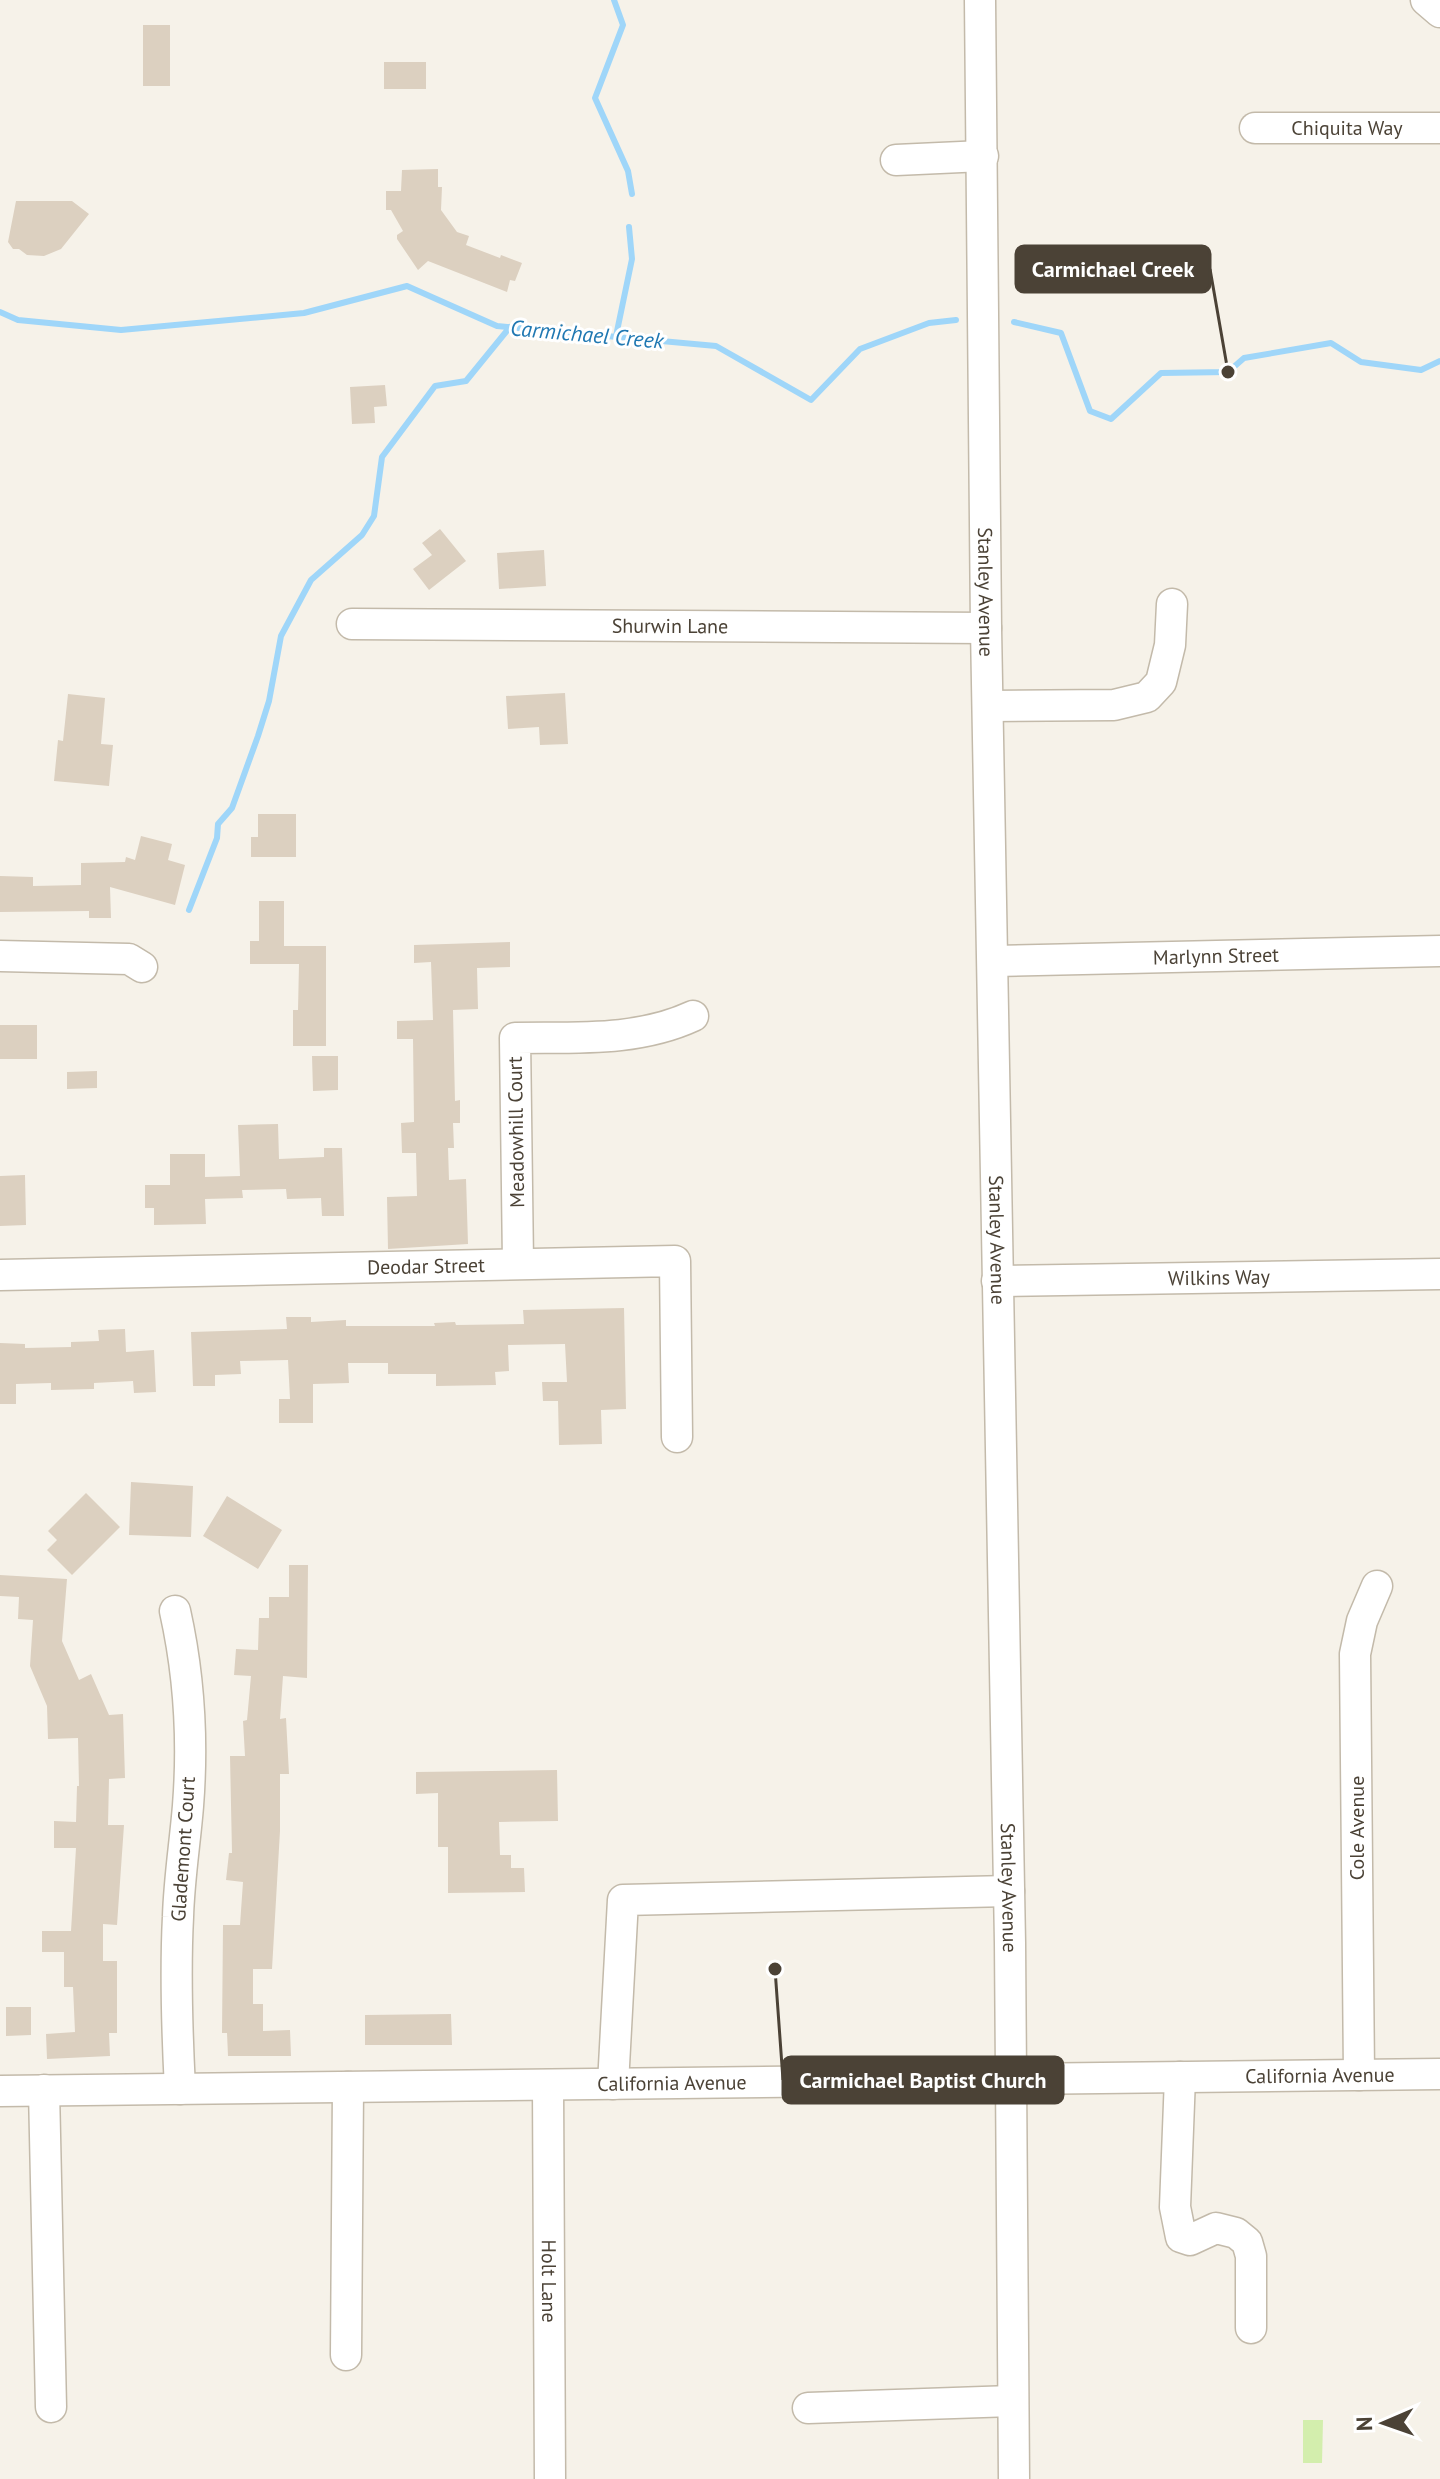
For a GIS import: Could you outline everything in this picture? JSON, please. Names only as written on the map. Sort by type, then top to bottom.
[{"type":"street","name":"Stanley Avenue","points":[[980,0],[986,628],[1009,1891],[1014,2479]]},
{"type":"street","points":[[1426,0],[1440,12]]},
{"type":"street","name":"Chiquita Way","points":[[1255,128],[1440,128]]},
{"type":"street","points":[[896,160],[983,156]]},
{"type":"street","points":[[989,706],[1114,705],[1147,697],[1161,682],[1170,645],[1172,604]]},
{"type":"street","name":"Shurwin Lane","points":[[352,624],[986,628]]},
{"type":"street","name":"Marlynn Street","points":[[994,961],[1440,951]]},
{"type":"street","points":[[0,956],[129,959],[142,967]]},
{"type":"street","name":"Meadowhill Court","points":[[518,1263],[515,1038],[619,1036],[652,1031],[693,1016]]},
{"type":"street","name":"Deodar Street","points":[[0,1275],[675,1261],[677,1437]]},
{"type":"street","name":"Wilkins Way","points":[[997,1281],[1440,1274]]},
{"type":"street","name":"Cole Avenue","points":[[1359,2075],[1355,1654],[1362,1621],[1377,1586]]},
{"type":"street","name":"Glademont Court","points":[[175,1611],[186,1671],[189,1728],[189,1803],[178,1913],[175,1999],[180,2089]]},
{"type":"street","points":[[613,2084],[623,1900],[1009,1891]]},
{"type":"street","name":"California Avenue","points":[[0,2091],[1440,2074]]},
{"type":"street","points":[[1180,2077],[1175,2207],[1181,2237],[1190,2240],[1216,2228],[1236,2233],[1247,2242],[1251,2256],[1251,2328]]},
{"type":"street","name":"Holt Lane","points":[[548,2085],[550,2479]]},
{"type":"street","points":[[346,2355],[348,2087]]},
{"type":"street","points":[[44,2090],[51,2407]]},
{"type":"street","points":[[808,2408],[1012,2401]]},
{"type":"green space","points":[[1303,2420],[1323,2420],[1322,2463],[1303,2463]]},
{"type":"building","points":[[143,25],[170,25],[170,86],[143,86]]},
{"type":"building","points":[[384,62],[426,62],[426,89],[384,89]]},
{"type":"building","points":[[438,169],[438,187],[442,187],[441,210],[457,232],[469,236],[466,245],[522,263],[515,281],[510,280],[507,292],[428,261],[418,270],[397,239],[403,231],[391,210],[386,210],[386,191],[401,191],[402,170]]},
{"type":"building","points":[[16,201],[72,201],[89,214],[61,249],[44,256],[27,255],[13,249],[8,242]]},
{"type":"building","points":[[385,385],[387,406],[374,407],[375,423],[352,424],[350,387]]},
{"type":"building","points":[[440,529],[466,561],[429,590],[413,569],[432,555],[422,543]]},
{"type":"building","points":[[544,550],[546,586],[499,589],[497,553]]},
{"type":"building","points":[[565,693],[568,744],[540,745],[539,727],[508,729],[506,696]]},
{"type":"building","points":[[68,694],[105,698],[101,744],[113,745],[109,786],[54,781],[58,740],[63,741]]},
{"type":"building","points":[[258,814],[296,814],[296,857],[251,857],[251,837],[258,837]]},
{"type":"building","points":[[141,836],[172,844],[168,860],[185,865],[175,905],[110,887],[111,918],[89,918],[89,911],[0,912],[0,876],[33,877],[33,886],[81,885],[81,863],[125,862],[126,857],[135,860]]},
{"type":"building","points":[[259,901],[284,901],[284,946],[326,946],[326,1046],[293,1046],[293,1010],[298,1010],[299,964],[250,964],[250,941],[259,941]]},
{"type":"building","points":[[510,942],[510,967],[477,968],[478,1009],[453,1010],[455,1101],[460,1100],[460,1123],[453,1123],[454,1148],[448,1148],[449,1180],[466,1179],[468,1244],[388,1249],[387,1197],[417,1196],[416,1153],[402,1153],[401,1123],[414,1122],[413,1039],[397,1039],[397,1021],[433,1020],[431,962],[414,963],[414,945]]},
{"type":"building","points":[[0,1025],[37,1025],[37,1059],[0,1059]]},
{"type":"building","points":[[312,1056],[338,1056],[338,1090],[313,1091]]},
{"type":"building","points":[[97,1071],[97,1088],[67,1089],[67,1072]]},
{"type":"building","points":[[278,1124],[279,1159],[324,1157],[324,1148],[342,1148],[344,1216],[322,1216],[321,1198],[287,1199],[286,1189],[242,1190],[243,1198],[205,1199],[206,1224],[154,1225],[154,1208],[145,1208],[145,1185],[170,1185],[170,1154],[205,1154],[205,1177],[240,1176],[238,1125]]},
{"type":"building","points":[[25,1175],[26,1225],[0,1226],[0,1176]]},
{"type":"building","points":[[624,1308],[626,1409],[601,1410],[602,1444],[559,1445],[558,1401],[543,1401],[542,1382],[567,1382],[565,1344],[508,1345],[509,1371],[495,1372],[496,1385],[436,1386],[436,1374],[388,1374],[388,1363],[348,1363],[349,1383],[313,1384],[313,1423],[279,1423],[279,1399],[290,1399],[288,1360],[240,1361],[241,1374],[215,1375],[215,1386],[193,1386],[191,1332],[287,1329],[286,1317],[311,1317],[311,1322],[346,1320],[346,1326],[435,1326],[434,1323],[455,1322],[456,1325],[524,1324],[523,1310]]},
{"type":"building","points":[[125,1329],[126,1352],[154,1350],[156,1392],[134,1393],[133,1381],[94,1383],[94,1389],[51,1390],[51,1383],[16,1384],[16,1404],[0,1404],[0,1343],[25,1344],[25,1348],[71,1347],[71,1342],[99,1341],[98,1330]]},
{"type":"building","points":[[131,1482],[193,1486],[191,1537],[129,1535]]},
{"type":"building","points":[[86,1493],[120,1527],[72,1575],[47,1550],[57,1540],[48,1531]]},
{"type":"building","points":[[227,1496],[282,1530],[258,1569],[203,1536]]},
{"type":"building","points":[[289,1565],[308,1565],[307,1678],[283,1676],[280,1719],[286,1718],[289,1774],[280,1774],[272,1969],[253,1969],[253,2004],[263,2004],[263,2031],[290,2030],[291,2056],[228,2056],[227,2033],[222,2033],[223,1925],[240,1925],[243,1882],[226,1880],[229,1853],[232,1853],[230,1756],[245,1756],[243,1721],[247,1720],[251,1676],[234,1675],[236,1649],[258,1650],[259,1618],[269,1618],[269,1597],[289,1597]]},
{"type":"building","points":[[0,1575],[67,1579],[62,1641],[79,1680],[91,1674],[109,1715],[123,1714],[125,1778],[109,1779],[108,1825],[124,1825],[117,1925],[103,1924],[103,1961],[117,1961],[117,2033],[109,2033],[110,2056],[47,2059],[46,2034],[75,2032],[73,1987],[64,1987],[64,1952],[42,1952],[42,1931],[71,1931],[76,1848],[54,1848],[54,1821],[76,1822],[78,1738],[48,1739],[47,1706],[30,1666],[33,1620],[18,1619],[19,1597],[0,1596]]},
{"type":"building","points":[[557,1770],[558,1821],[499,1822],[500,1855],[511,1855],[511,1868],[524,1868],[525,1892],[448,1893],[448,1847],[438,1847],[438,1793],[416,1794],[416,1772]]},
{"type":"building","points":[[6,2007],[31,2007],[31,2035],[6,2036]]},
{"type":"building","points":[[451,2014],[452,2045],[365,2045],[365,2015]]},
{"type":"waterway","points":[[614,0],[623,25],[595,98],[628,171],[632,194]]},
{"type":"waterway","points":[[616,336],[632,259],[629,227]]},
{"type":"waterway","name":"Carmichael Creek","points":[[0,312],[18,320],[121,330],[304,313],[407,286],[497,326],[716,346],[811,400],[860,349],[929,323],[956,320]]},
{"type":"waterway","name":"Carmichael Creek","points":[[1014,322],[1061,333],[1090,411],[1111,419],[1161,373],[1228,372],[1244,358],[1331,343],[1361,362],[1421,370],[1440,361]]},
{"type":"waterway","points":[[189,910],[217,838],[218,824],[232,808],[258,736],[269,701],[281,636],[311,580],[362,535],[374,516],[382,457],[435,386],[466,381],[510,327]]},
{"type":"place","name":"Carmichael Creek","points":[[1228,372]]},
{"type":"place","name":"Carmichael Baptist Church","points":[[775,1969]]}]
